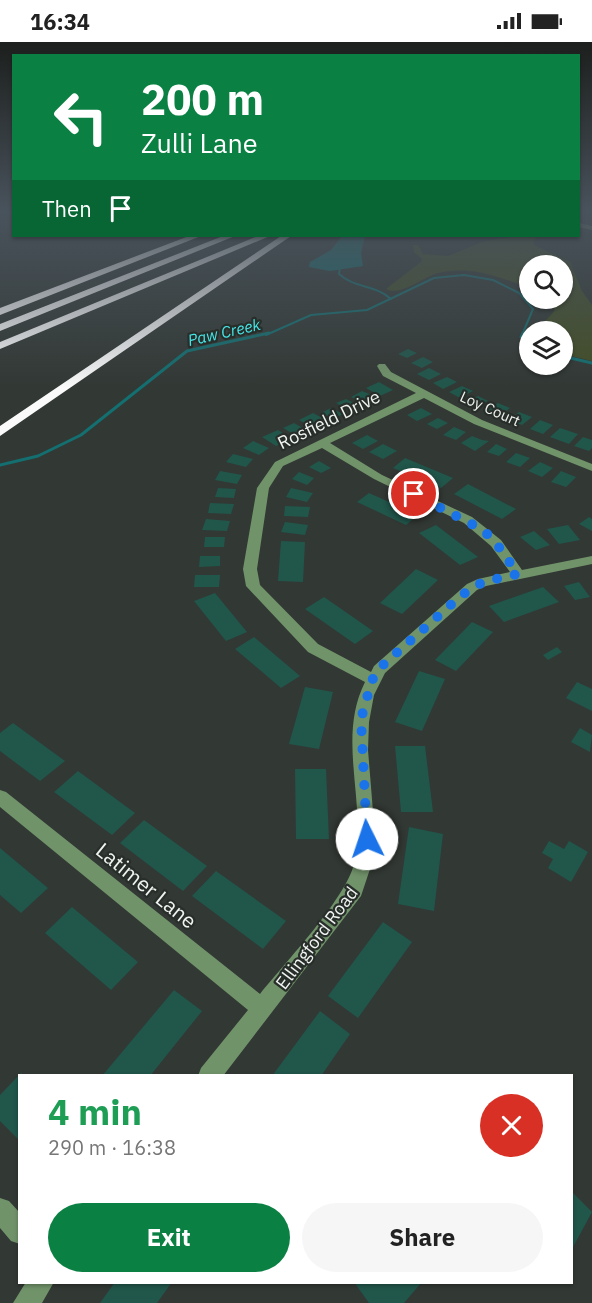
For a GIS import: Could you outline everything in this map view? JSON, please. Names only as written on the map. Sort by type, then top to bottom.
[{"type":"highway","points":[[0,302],[95,270]]},
{"type":"highway","points":[[0,312],[108,270]]},
{"type":"highway","points":[[0,328],[145,270]]},
{"type":"highway","points":[[0,348],[184,270]]},
{"type":"highway","points":[[0,432],[232,270]]},
{"type":"street","name":"Loy Court","points":[[382,366],[387,374],[478,422],[592,468]]},
{"type":"street","name":"Rosfield Drive","points":[[372,680],[313,648],[259,595],[249,577],[263,488],[267,478],[279,464],[423,394]]},
{"type":"street","points":[[322,443],[378,477],[468,520],[483,530],[496,543],[518,574]]},
{"type":"street","name":"Ellingford Road","points":[[211,1074],[354,890],[362,874],[367,839],[361,719],[372,680],[384,664],[462,595],[483,582],[591,562]]},
{"type":"street","name":"Latimer Lane","points":[[0,797],[263,1009]]},
{"type":"street","points":[[0,1210],[18,1230]]},
{"type":"street","points":[[26,1303],[40,1284]]},
{"type":"green space","points":[[411,270],[519,270],[519,284],[485,273],[462,270],[438,273],[405,289],[392,291],[386,289]]},
{"type":"green space","points":[[573,270],[582,291],[592,305],[592,361],[573,356],[573,321],[545,321],[555,310],[573,309]]},
{"type":"building","points":[[408,349],[417,353],[407,358],[398,354]]},
{"type":"building","points":[[423,357],[433,362],[422,368],[411,363]]},
{"type":"building","points":[[429,368],[441,374],[429,380],[417,374]]},
{"type":"building","points":[[447,377],[457,382],[443,389],[433,383]]},
{"type":"building","points":[[379,382],[393,390],[380,396],[366,388]]},
{"type":"building","points":[[462,386],[473,391],[460,398],[449,392]]},
{"type":"building","points":[[362,391],[377,397],[366,404],[351,397]]},
{"type":"building","points":[[478,396],[488,401],[477,406],[467,401]]},
{"type":"building","points":[[346,399],[360,406],[350,411],[336,403]]},
{"type":"building","points":[[498,403],[510,408],[499,416],[487,411]]},
{"type":"building","points":[[331,408],[343,414],[333,419],[321,413]]},
{"type":"building","points":[[421,408],[432,414],[417,421],[407,415]]},
{"type":"building","points":[[519,412],[532,417],[522,425],[509,420]]},
{"type":"building","points":[[313,413],[328,421],[314,429],[299,420]]},
{"type":"building","points":[[438,418],[448,423],[437,429],[427,424]]},
{"type":"building","points":[[540,420],[553,425],[543,434],[530,429]]},
{"type":"building","points":[[294,423],[308,431],[297,436],[283,428]]},
{"type":"building","points":[[454,427],[466,432],[456,440],[443,435]]},
{"type":"building","points":[[560,428],[578,434],[569,444],[550,437]]},
{"type":"building","points":[[278,430],[292,439],[276,446],[262,437]]},
{"type":"building","points":[[367,435],[378,441],[363,449],[352,443]]},
{"type":"building","points":[[472,436],[489,441],[475,451],[461,443]]},
{"type":"building","points":[[583,437],[592,440],[592,448],[589,451],[574,446]]},
{"type":"building","points":[[253,441],[269,448],[259,455],[243,448]]},
{"type":"building","points":[[383,444],[397,451],[383,459],[369,452]]},
{"type":"building","points":[[496,444],[507,449],[499,456],[487,452]]},
{"type":"building","points":[[516,453],[530,458],[520,467],[506,462]]},
{"type":"building","points":[[233,454],[253,459],[246,467],[226,462]]},
{"type":"building","points":[[405,458],[453,478],[441,488],[393,468]]},
{"type":"building","points":[[319,461],[331,468],[321,473],[309,467]]},
{"type":"building","points":[[540,462],[553,468],[542,477],[528,471]]},
{"type":"building","points":[[220,471],[242,475],[237,484],[215,480]]},
{"type":"building","points":[[561,471],[576,477],[566,487],[551,482]]},
{"type":"building","points":[[299,472],[314,478],[307,485],[292,479]]},
{"type":"building","points":[[468,484],[516,509],[502,519],[454,494]]},
{"type":"building","points":[[218,488],[236,489],[234,498],[215,497]]},
{"type":"building","points":[[291,488],[313,493],[307,502],[286,497]]},
{"type":"building","points":[[369,493],[418,515],[406,525],[357,502]]},
{"type":"building","points":[[210,503],[234,504],[231,514],[208,513]]},
{"type":"building","points":[[285,506],[310,507],[308,517],[284,516]]},
{"type":"building","points":[[589,517],[592,519],[592,531],[579,524]]},
{"type":"building","points":[[206,519],[230,521],[227,531],[202,530]]},
{"type":"building","points":[[285,522],[308,525],[305,535],[281,532]]},
{"type":"building","points":[[436,525],[478,557],[460,565],[419,533]]},
{"type":"building","points":[[568,525],[580,540],[559,544],[547,529]]},
{"type":"building","points":[[534,531],[550,545],[536,550],[520,537]]},
{"type":"building","points":[[205,537],[225,537],[224,547],[204,547]]},
{"type":"building","points":[[281,541],[305,542],[303,582],[278,581]]},
{"type":"building","points":[[200,556],[220,556],[220,566],[199,567]]},
{"type":"building","points":[[416,569],[438,580],[402,614],[380,603]]},
{"type":"building","points":[[195,575],[220,575],[219,587],[194,587]]},
{"type":"building","points":[[579,582],[590,597],[575,600],[564,586]]},
{"type":"building","points":[[543,587],[559,602],[504,622],[489,606]]},
{"type":"building","points":[[215,593],[247,632],[226,641],[194,601]]},
{"type":"building","points":[[324,597],[373,631],[355,644],[305,609]]},
{"type":"building","points":[[472,622],[493,632],[456,671],[435,660]]},
{"type":"building","points":[[254,637],[300,676],[281,688],[235,649]]},
{"type":"building","points":[[557,647],[562,652],[548,660],[543,655]]},
{"type":"building","points":[[419,671],[445,679],[422,731],[395,722]]},
{"type":"building","points":[[577,682],[592,689],[592,711],[566,698]]},
{"type":"building","points":[[305,687],[333,692],[319,749],[289,744]]},
{"type":"building","points":[[13,723],[65,761],[40,781],[0,751],[0,733]]},
{"type":"building","points":[[580,728],[592,735],[590,752],[571,742]]},
{"type":"building","points":[[395,746],[425,746],[433,812],[401,812]]},
{"type":"building","points":[[295,769],[326,769],[329,839],[296,839]]},
{"type":"building","points":[[78,771],[135,813],[112,835],[54,792]]},
{"type":"building","points":[[144,820],[207,866],[183,891],[120,843]]},
{"type":"building","points":[[409,827],[443,834],[434,911],[398,904]]},
{"type":"building","points":[[549,841],[564,849],[569,841],[588,852],[571,882],[548,868],[553,859],[542,853]]},
{"type":"building","points":[[0,848],[48,888],[21,913],[0,895]]},
{"type":"building","points":[[216,871],[286,921],[263,949],[192,896]]},
{"type":"building","points":[[72,907],[138,962],[111,990],[45,933]]},
{"type":"building","points":[[383,922],[412,942],[358,1018],[328,996]]},
{"type":"building","points":[[174,990],[202,1011],[152,1074],[104,1074]]},
{"type":"building","points":[[320,1011],[350,1034],[322,1074],[273,1074]]},
{"type":"building","points":[[18,1076],[18,1139],[0,1121],[0,1095]]},
{"type":"building","points":[[573,1193],[592,1212],[573,1247]]},
{"type":"building","points":[[114,1284],[171,1284],[157,1303],[100,1303]]},
{"type":"building","points":[[355,1284],[420,1284],[404,1303],[369,1303]]},
{"type":"waterway","points":[[340,270],[339,274],[345,279],[379,291],[391,299]]},
{"type":"waterway","name":"Paw Creek","points":[[391,299],[434,278],[464,275],[493,280],[519,293],[533,309],[528,321]]},
{"type":"waterway","name":"Paw Creek","points":[[266,335],[311,315],[367,310],[391,299]]},
{"type":"waterway","name":"Paw Creek","points":[[0,465],[38,456],[81,435],[187,351],[269,333]]},
{"type":"waterway","name":"Paw Creek","points":[[573,359],[592,363]]},
{"type":"route","points":[[367,839],[360,741],[361,719],[372,680],[384,664],[472,587],[483,582],[518,574],[496,543],[483,530],[468,520],[414,494]]}]
